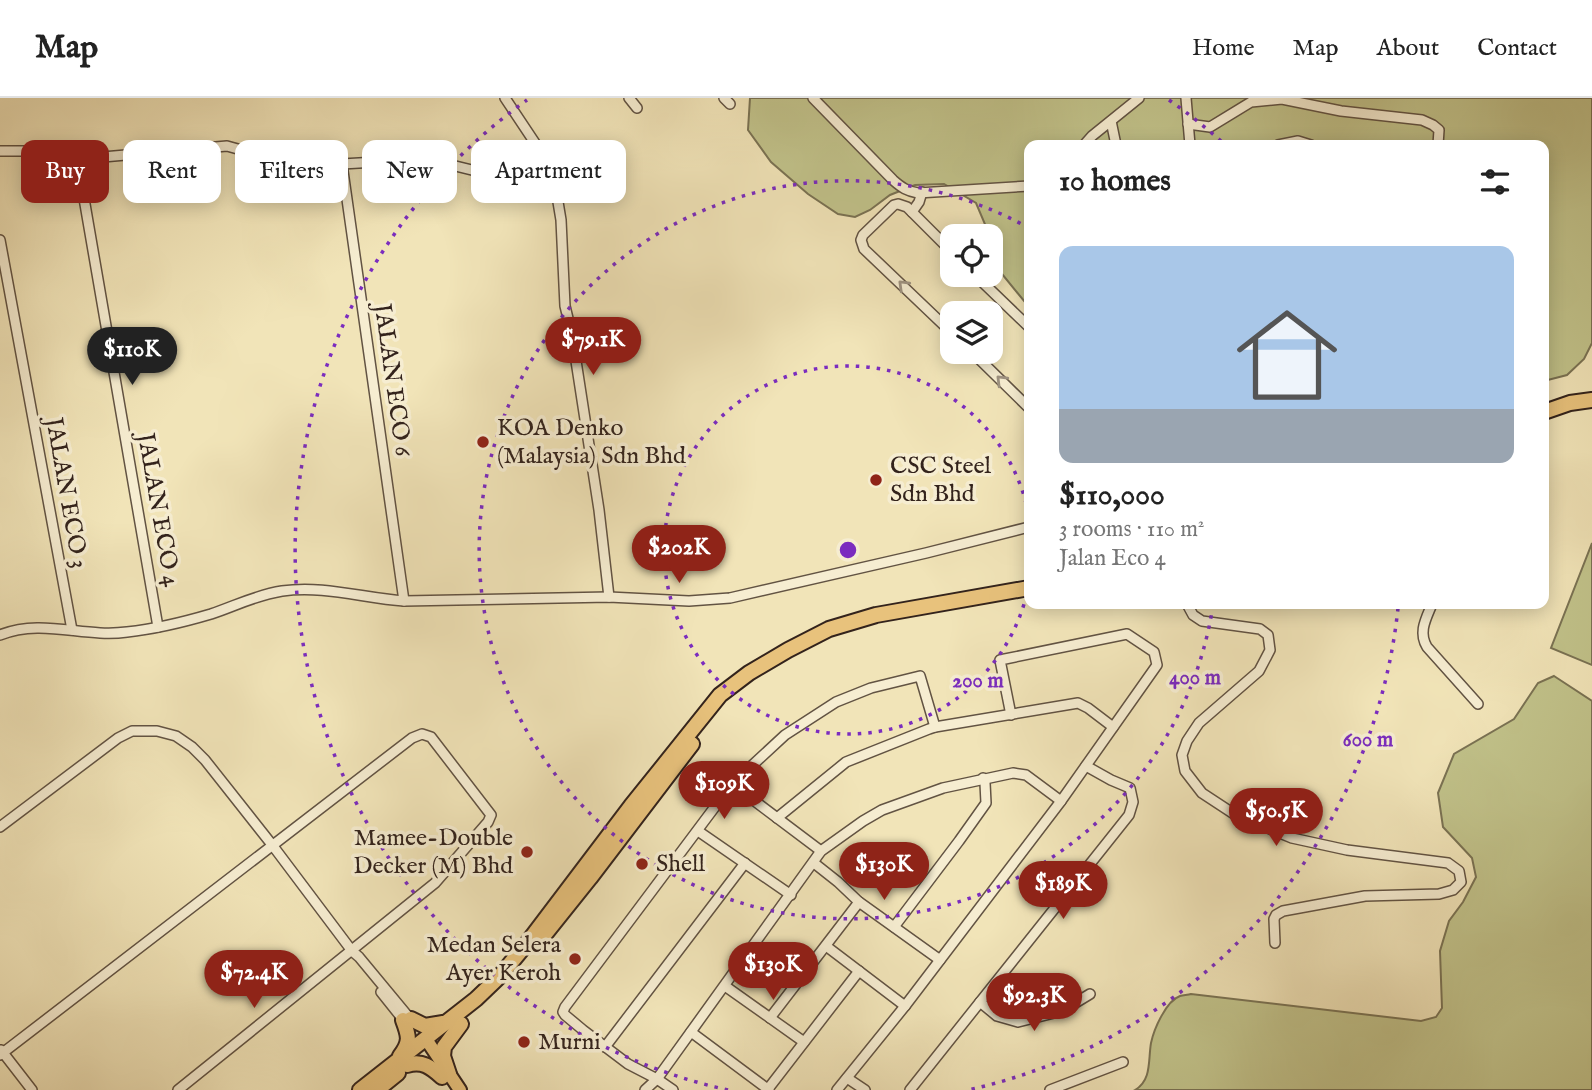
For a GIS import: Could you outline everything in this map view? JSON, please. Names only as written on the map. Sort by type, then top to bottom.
[{"type":"highway","points":[[1549,401],[1592,390]]},
{"type":"highway","points":[[1549,410],[1570,403],[1592,400]]},
{"type":"highway","points":[[445,1076],[444,1047],[455,1022],[528,942],[631,806],[720,695],[779,656],[829,629],[876,615],[1024,588]]},
{"type":"highway","points":[[360,1090],[390,1067],[426,1045],[512,976],[705,727],[727,701],[745,687],[796,655],[849,632],[879,624],[1024,598]]},
{"type":"highway","points":[[390,1067],[408,1046],[407,1019],[425,1026],[455,1022]]},
{"type":"highway","points":[[377,1090],[426,1045]]},
{"type":"highway","points":[[407,1065],[421,1063],[445,1076]]},
{"type":"main road","points":[[426,1045],[445,1076],[450,1090]]},
{"type":"main road","points":[[445,1076],[460,1090]]},
{"type":"street","points":[[629,98],[637,108]]},
{"type":"street","points":[[813,98],[908,192],[1024,186]]},
{"type":"street","points":[[1088,140],[1139,98]]},
{"type":"street","points":[[1186,98],[1190,140]]},
{"type":"street","points":[[1188,124],[1210,127],[1251,102],[1282,99],[1341,111],[1422,120],[1439,131],[1438,140]]},
{"type":"street","points":[[510,100],[534,140]]},
{"type":"street","points":[[1111,121],[1115,140]]},
{"type":"street","points":[[109,156],[227,146],[235,148]]},
{"type":"street","points":[[0,151],[21,151]]},
{"type":"street","points":[[348,164],[427,159],[471,170]]},
{"type":"street","points":[[910,209],[918,192]]},
{"type":"street","name":"JALAN ECO 4","points":[[85,203],[158,627]]},
{"type":"street","name":"JALAN ECO 6","points":[[348,203],[404,601]]},
{"type":"street","points":[[559,203],[565,306],[572,335],[599,510],[609,597]]},
{"type":"street","points":[[940,240],[910,209],[898,204],[863,235],[862,244],[940,321]]},
{"type":"street","name":"JALAN ECO 3","points":[[0,240],[72,630]]},
{"type":"street","points":[[987,287],[1024,322]]},
{"type":"street","points":[[984,364],[1024,403]]},
{"type":"street","points":[[0,635],[28,628],[125,633],[210,614],[246,600],[283,591],[324,590],[404,601],[609,597],[689,601],[737,597],[1024,528]]},
{"type":"street","points":[[1190,609],[1193,615],[1202,621],[1260,629],[1268,635],[1270,650],[1259,671],[1199,723],[1187,741],[1182,755],[1185,771],[1202,793],[1234,814],[1292,838],[1347,850],[1448,863],[1459,871],[1461,882],[1453,890],[1439,894],[1365,896],[1283,911],[1276,915],[1275,943]]},
{"type":"street","points":[[1430,609],[1424,624],[1423,640],[1478,704]]},
{"type":"street","points":[[837,1090],[905,1006],[1061,801],[1157,665],[1154,652],[1127,634],[1000,660],[1011,715]]},
{"type":"street","points":[[673,1090],[628,1065],[563,1012],[732,784],[785,735],[836,702],[871,688],[920,676],[935,727]]},
{"type":"street","points":[[777,818],[846,762],[935,727],[1079,703],[1113,727]]},
{"type":"street","points":[[0,827],[118,738],[132,731],[145,730],[176,736],[205,760],[426,1045]]},
{"type":"street","points":[[32,1090],[1,1052],[412,738],[422,734],[431,737],[491,815],[488,822],[435,883],[178,1090]]},
{"type":"street","points":[[910,1090],[1129,815],[1133,802],[1130,788],[1086,766]]},
{"type":"street","points":[[645,1090],[657,1079],[821,851],[872,814],[943,788],[1013,773],[1026,775],[1061,801]]},
{"type":"street","points":[[894,927],[986,803],[983,778]]},
{"type":"street","points":[[732,784],[821,851]]},
{"type":"street","points":[[698,831],[791,895]]},
{"type":"street","points":[[605,1047],[745,863]]},
{"type":"street","points":[[814,863],[838,881],[859,902],[940,960]]},
{"type":"street","points":[[770,1018],[859,902]]},
{"type":"street","points":[[826,946],[905,1006]]},
{"type":"street","points":[[691,1032],[769,1089],[859,971]]},
{"type":"street","points":[[725,986],[804,1042]]},
{"type":"street","points":[[980,1002],[998,1016],[1018,1022],[1062,1011],[1090,994]]},
{"type":"street","points":[[1049,1090],[1124,1062]]},
{"type":"street","points":[[847,1077],[865,1090]]},
{"type":"green space","points":[[750,98],[1592,98],[1592,343],[1584,359],[1567,375],[1549,380],[1549,140],[1024,140],[1024,301],[1003,275],[1003,224],[985,224],[976,203],[944,184],[915,185],[890,195],[855,217],[838,214],[808,194],[771,162],[748,130]]},
{"type":"green space","points":[[1592,543],[1592,665],[1551,648]]},
{"type":"green space","points":[[1554,676],[1592,701],[1592,1090],[1135,1090],[1147,1075],[1151,1043],[1158,1023],[1165,1009],[1180,996],[1191,994],[1421,1021],[1436,1017],[1442,1008],[1440,951],[1449,921],[1476,877],[1472,858],[1443,827],[1438,793],[1454,754],[1514,719],[1538,683]]},
{"type":"place","name":"KOA Denko (Malaysia) Sdn Bhd","points":[[483,442]]},
{"type":"place","name":"CSC Steel Sdn Bhd","points":[[876,480]]},
{"type":"place","name":"Mamee-Double Decker (M) Bhd","points":[[527,852]]},
{"type":"place","name":"Shell","points":[[642,864]]},
{"type":"place","name":"Medan Selera Ayer Keroh","points":[[575,959]]},
{"type":"place","name":"Murni","points":[[524,1042]]}]
